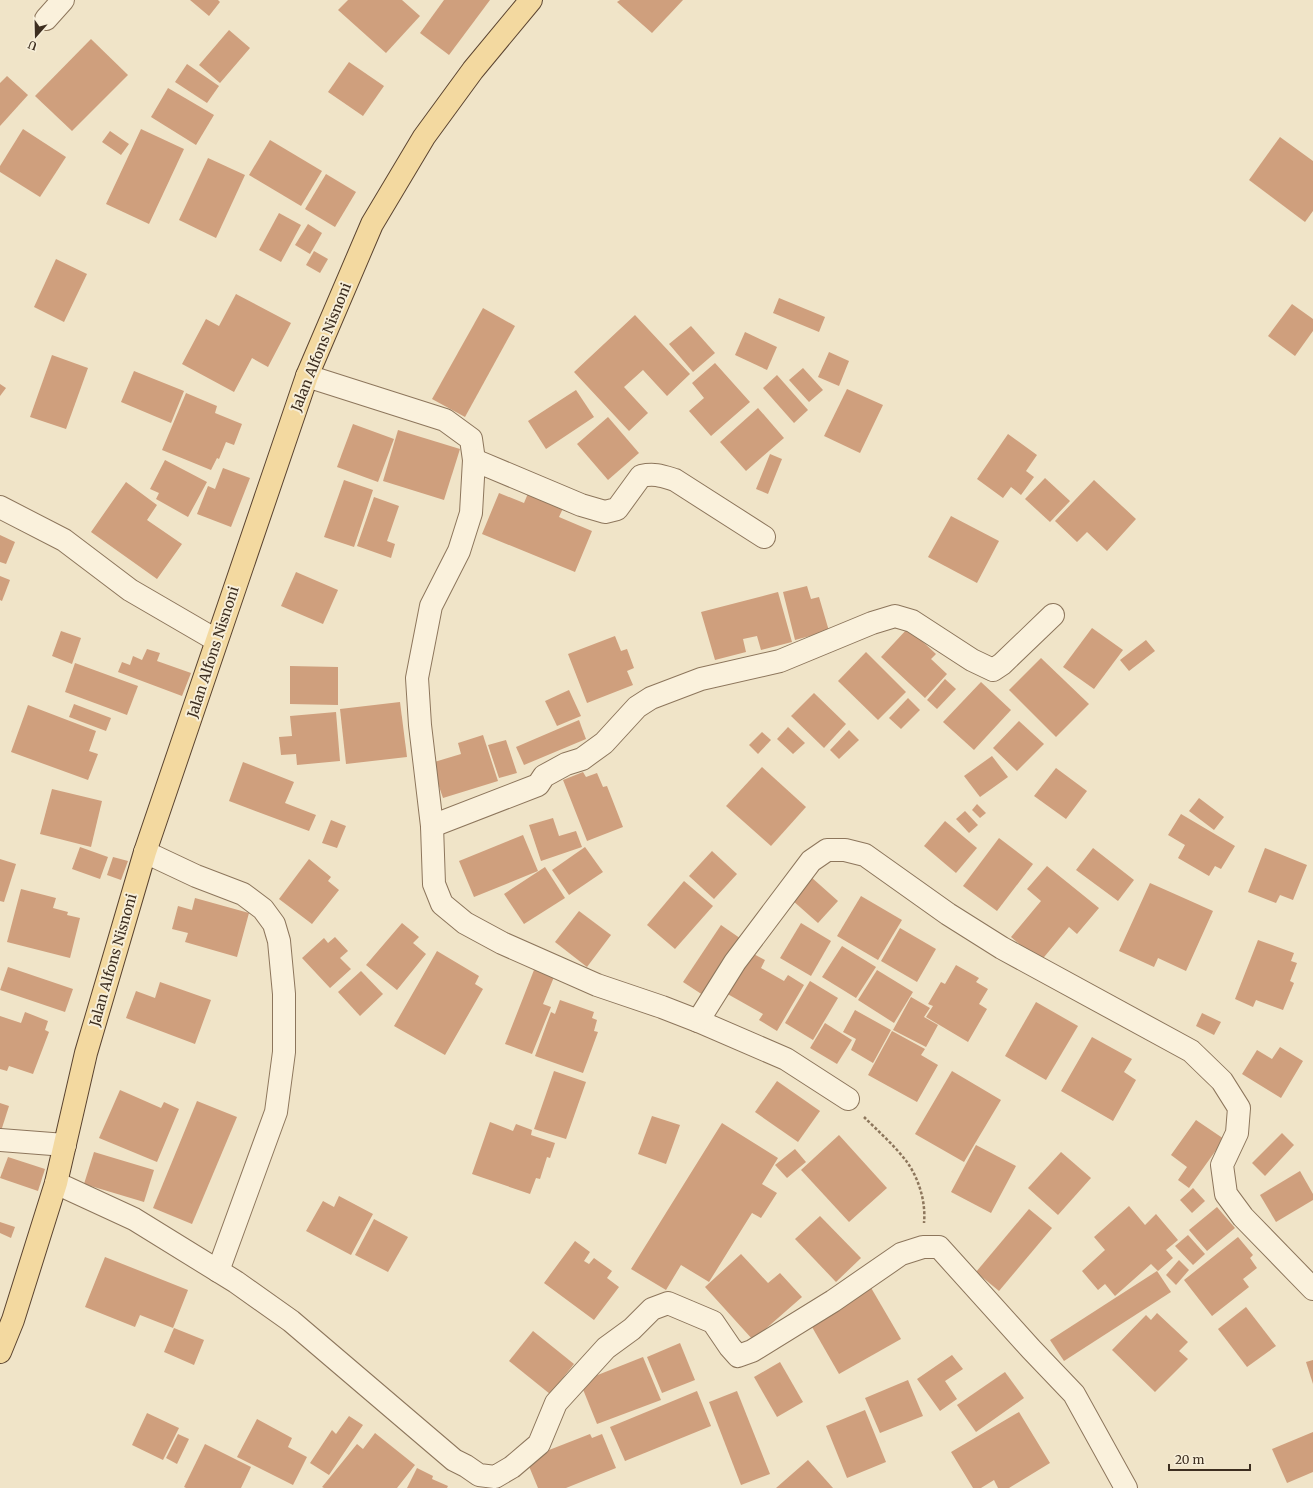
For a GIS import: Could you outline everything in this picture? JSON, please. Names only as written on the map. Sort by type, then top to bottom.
[{"type":"main road","name":"Jalan Alfons Nisnoni","points":[[0,1352],[13,1320],[56,1183],[86,1053],[145,852],[197,704],[216,640],[307,376],[372,224],[416,150],[473,70],[531,0]]},
{"type":"street","points":[[46,19],[64,0]]},
{"type":"street","points":[[307,376],[445,420],[471,439],[474,460],[471,513],[459,551],[430,606],[417,678],[420,725],[432,826],[434,884],[442,904],[465,923],[502,943],[597,985],[698,1021],[786,1059],[848,1099]]},
{"type":"street","points":[[474,460],[581,504],[605,512],[617,509],[641,476],[652,474],[659,475],[675,480],[764,537]]},
{"type":"street","points":[[0,507],[64,540],[130,590],[216,640]]},
{"type":"street","points":[[432,826],[538,785],[544,776],[566,764],[582,758],[604,743],[637,707],[651,698],[701,679],[780,661],[872,623],[895,616],[912,621],[972,660],[993,670],[1002,664],[1053,615]]},
{"type":"street","points":[[698,1021],[735,962],[811,861],[827,850],[845,850],[865,855],[948,914],[1002,948],[1190,1051],[1222,1081],[1239,1108],[1237,1133],[1222,1165],[1226,1194],[1243,1217],[1313,1288]]},
{"type":"street","points":[[145,852],[196,876],[243,894],[263,909],[274,924],[279,941],[284,994],[284,1052],[276,1112],[218,1271]]},
{"type":"street","points":[[0,1140],[65,1145]]},
{"type":"street","points":[[56,1183],[134,1219],[218,1271],[291,1322],[454,1460],[479,1475],[495,1477],[512,1467],[539,1444],[556,1403],[606,1348],[632,1329],[652,1309],[668,1304],[713,1322],[730,1348],[738,1356],[752,1351],[826,1305],[901,1254],[923,1247],[939,1247],[1031,1349],[1074,1394],[1126,1488]]},
{"type":"path","points":[[848,1099],[907,1162],[920,1188],[925,1214],[923,1247]]},
{"type":"building","points":[[190,0],[218,0],[220,2],[209,16]]},
{"type":"building","points":[[348,0],[402,0],[420,16],[386,53],[338,10]]},
{"type":"building","points":[[444,0],[490,0],[449,55],[420,33]]},
{"type":"building","points":[[620,0],[683,0],[652,33],[617,2]]},
{"type":"building","points":[[229,30],[250,48],[220,83],[199,65]]},
{"type":"building","points":[[91,39],[128,75],[72,131],[35,96]]},
{"type":"building","points":[[349,62],[384,86],[363,116],[328,92]]},
{"type":"building","points":[[187,64],[219,86],[207,103],[175,82]]},
{"type":"building","points":[[7,76],[28,95],[0,126],[0,83]]},
{"type":"building","points":[[168,88],[214,115],[196,145],[151,117]]},
{"type":"building","points":[[23,129],[66,157],[40,197],[0,172],[0,166]]},
{"type":"building","points":[[141,129],[184,149],[149,224],[106,204]]},
{"type":"building","points":[[110,131],[129,144],[121,155],[102,142]]},
{"type":"building","points":[[1280,137],[1313,161],[1313,211],[1305,222],[1249,180]]},
{"type":"building","points":[[270,140],[322,171],[301,206],[249,175]]},
{"type":"building","points":[[208,158],[245,175],[216,238],[179,220]]},
{"type":"building","points":[[326,174],[356,192],[335,227],[305,209]]},
{"type":"building","points":[[279,213],[301,225],[281,262],[259,250]]},
{"type":"building","points":[[308,224],[322,233],[310,254],[295,245]]},
{"type":"building","points":[[314,251],[328,259],[320,273],[306,265]]},
{"type":"building","points":[[56,259],[87,274],[64,322],[34,307]]},
{"type":"building","points":[[236,294],[291,323],[268,367],[252,358],[234,392],[182,364],[206,319],[219,326]]},
{"type":"building","points":[[779,298],[825,317],[819,332],[773,313]]},
{"type":"building","points":[[1292,304],[1313,319],[1313,331],[1295,356],[1268,336]]},
{"type":"building","points":[[483,308],[515,326],[465,417],[432,399]]},
{"type":"building","points":[[635,315],[690,374],[667,396],[643,370],[624,387],[648,413],[629,431],[574,372]]},
{"type":"building","points":[[691,326],[715,353],[693,372],[669,344]]},
{"type":"building","points":[[745,332],[777,347],[767,370],[735,355]]},
{"type":"building","points":[[829,352],[849,361],[839,386],[818,377]]},
{"type":"building","points":[[52,355],[88,368],[66,429],[30,417]]},
{"type":"building","points":[[715,363],[750,402],[711,436],[689,411],[704,398],[692,383]]},
{"type":"building","points":[[803,368],[823,390],[809,402],[789,380]]},
{"type":"building","points":[[134,371],[184,391],[171,423],[121,402]]},
{"type":"building","points":[[777,375],[808,410],[794,423],[763,388]]},
{"type":"building","points":[[0,384],[6,388],[0,396]]},
{"type":"building","points":[[847,389],[883,405],[860,453],[824,436]]},
{"type":"building","points":[[576,390],[594,417],[546,449],[528,421]]},
{"type":"building","points":[[186,393],[217,406],[215,413],[242,424],[234,445],[226,442],[219,459],[217,458],[211,470],[162,450]]},
{"type":"building","points":[[758,408],[784,438],[746,471],[720,442]]},
{"type":"building","points":[[608,417],[639,453],[608,480],[577,444]]},
{"type":"building","points":[[353,424],[394,439],[378,482],[337,467]]},
{"type":"building","points":[[398,430],[460,449],[444,500],[383,481]]},
{"type":"building","points":[[1008,434],[1037,455],[1026,471],[1034,477],[1021,495],[1011,487],[1003,498],[977,479]]},
{"type":"building","points":[[770,454],[782,459],[768,494],[756,489]]},
{"type":"building","points":[[165,460],[207,482],[188,517],[156,499],[159,493],[150,489]]},
{"type":"building","points":[[223,468],[250,478],[231,527],[197,514],[208,486],[215,489]]},
{"type":"building","points":[[1045,478],[1070,501],[1050,522],[1025,499]]},
{"type":"building","points":[[344,480],[373,490],[354,547],[324,537]]},
{"type":"building","points":[[1094,480],[1136,519],[1107,551],[1087,532],[1077,542],[1055,521]]},
{"type":"building","points":[[126,482],[157,505],[147,520],[182,544],[157,579],[91,532]]},
{"type":"building","points":[[529,491],[564,506],[559,517],[592,531],[575,572],[482,534],[499,493],[524,503]]},
{"type":"building","points":[[374,497],[399,506],[387,541],[395,544],[391,558],[357,546]]},
{"type":"building","points":[[951,516],[999,541],[977,583],[928,557]]},
{"type":"building","points":[[0,535],[15,542],[6,564],[0,562]]},
{"type":"building","points":[[296,572],[338,590],[323,624],[281,606]]},
{"type":"building","points":[[0,576],[10,580],[2,601],[0,600]]},
{"type":"building","points":[[807,586],[811,599],[819,597],[829,631],[795,640],[783,592]]},
{"type":"building","points":[[778,592],[792,642],[761,650],[757,636],[743,639],[746,652],[715,660],[701,612]]},
{"type":"building","points":[[908,628],[936,654],[931,659],[947,674],[925,698],[881,657]]},
{"type":"building","points":[[1092,628],[1123,650],[1094,689],[1063,667]]},
{"type":"building","points":[[61,631],[81,638],[72,664],[52,656]]},
{"type":"building","points":[[615,636],[621,651],[627,649],[634,668],[627,671],[633,685],[587,703],[568,654]]},
{"type":"building","points":[[1146,640],[1155,651],[1129,671],[1120,660]]},
{"type":"building","points":[[147,649],[160,653],[157,661],[191,673],[182,696],[118,672],[122,662],[130,665],[133,656],[142,660]]},
{"type":"building","points":[[866,652],[906,692],[878,720],[838,681]]},
{"type":"building","points":[[1041,658],[1089,704],[1056,737],[1009,690]]},
{"type":"building","points":[[75,663],[138,686],[127,715],[65,692]]},
{"type":"building","points":[[290,666],[338,667],[338,705],[290,704]]},
{"type":"building","points":[[945,679],[956,689],[937,709],[927,700]]},
{"type":"building","points":[[981,682],[1011,710],[974,750],[943,722]]},
{"type":"building","points":[[569,690],[581,716],[557,726],[545,701]]},
{"type":"building","points":[[814,693],[846,724],[824,748],[791,716]]},
{"type":"building","points":[[908,698],[920,710],[901,729],[889,718]]},
{"type":"building","points":[[400,702],[407,757],[346,764],[340,709]]},
{"type":"building","points":[[74,704],[111,718],[106,731],[69,717]]},
{"type":"building","points":[[28,705],[96,731],[89,751],[98,754],[88,780],[11,752]]},
{"type":"building","points":[[336,712],[340,761],[297,765],[296,754],[281,755],[279,737],[292,736],[290,716]]},
{"type":"building","points":[[579,720],[586,739],[524,765],[516,747]]},
{"type":"building","points":[[1019,721],[1044,744],[1017,771],[993,748]]},
{"type":"building","points":[[788,727],[805,743],[793,754],[777,739]]},
{"type":"building","points":[[849,730],[859,740],[839,759],[830,750]]},
{"type":"building","points":[[762,732],[771,740],[758,754],[749,745]]},
{"type":"building","points":[[483,735],[498,781],[443,798],[431,763],[461,754],[458,743]]},
{"type":"building","points":[[506,740],[517,773],[499,778],[488,745]]},
{"type":"building","points":[[992,756],[1008,777],[980,797],[964,776]]},
{"type":"building","points":[[243,762],[294,782],[285,803],[316,815],[309,831],[229,801]]},
{"type":"building","points":[[762,767],[806,807],[771,846],[726,806]]},
{"type":"building","points":[[1056,768],[1087,791],[1066,819],[1034,796]]},
{"type":"building","points":[[583,772],[586,777],[597,773],[603,787],[607,786],[623,827],[587,841],[563,780]]},
{"type":"building","points":[[52,789],[102,801],[91,847],[40,834]]},
{"type":"building","points":[[1199,798],[1224,817],[1214,830],[1189,811]]},
{"type":"building","points":[[977,804],[986,813],[980,818],[972,810]]},
{"type":"building","points":[[965,811],[978,825],[969,833],[956,819]]},
{"type":"building","points":[[1181,814],[1235,846],[1221,869],[1215,866],[1209,876],[1178,858],[1185,845],[1168,835]]},
{"type":"building","points":[[553,818],[559,836],[576,831],[582,847],[541,861],[529,825]]},
{"type":"building","points":[[331,820],[346,826],[337,848],[322,843]]},
{"type":"building","points":[[945,821],[977,848],[956,873],[924,846]]},
{"type":"building","points":[[523,835],[538,871],[474,897],[459,861]]},
{"type":"building","points":[[999,838],[1033,864],[997,911],[963,886]]},
{"type":"building","points":[[80,847],[108,857],[100,879],[72,869]]},
{"type":"building","points":[[585,847],[603,872],[569,895],[552,870]]},
{"type":"building","points":[[1093,848],[1134,880],[1118,901],[1076,870]]},
{"type":"building","points":[[1265,848],[1307,865],[1293,900],[1280,895],[1276,903],[1248,892]]},
{"type":"building","points":[[712,851],[737,874],[714,899],[689,876]]},
{"type":"building","points":[[113,857],[128,861],[121,880],[107,875]]},
{"type":"building","points":[[0,859],[16,864],[4,902],[0,901]]},
{"type":"building","points":[[309,859],[331,877],[328,881],[339,890],[312,924],[279,899]]},
{"type":"building","points":[[1047,866],[1099,908],[1077,934],[1069,927],[1040,962],[1011,937],[1041,901],[1027,889]]},
{"type":"building","points":[[545,867],[565,898],[524,924],[504,894]]},
{"type":"building","points":[[811,877],[838,901],[818,923],[792,900]]},
{"type":"building","points":[[684,881],[713,906],[675,949],[647,925]]},
{"type":"building","points":[[1150,883],[1213,911],[1186,971],[1158,958],[1154,967],[1119,951]]},
{"type":"building","points":[[21,889],[56,898],[53,908],[68,912],[67,915],[80,918],[70,958],[7,942]]},
{"type":"building","points":[[861,896],[902,920],[878,960],[837,936]]},
{"type":"building","points":[[195,898],[249,913],[237,957],[185,942],[188,933],[172,929],[178,906],[192,910]]},
{"type":"building","points":[[579,911],[611,935],[587,967],[555,942]]},
{"type":"building","points":[[402,923],[419,937],[413,943],[426,954],[397,990],[366,965]]},
{"type":"building","points":[[801,923],[831,941],[811,976],[780,958]]},
{"type":"building","points":[[721,925],[747,943],[709,999],[683,982]]},
{"type":"building","points":[[900,928],[936,949],[917,982],[881,961]]},
{"type":"building","points":[[335,937],[348,951],[340,958],[351,969],[330,988],[302,958],[324,938],[328,943]]},
{"type":"building","points":[[1258,940],[1294,953],[1291,961],[1297,963],[1290,981],[1294,983],[1283,1010],[1256,1000],[1253,1007],[1235,999]]},
{"type":"building","points":[[842,946],[876,967],[856,998],[822,977]]},
{"type":"building","points":[[437,951],[479,976],[475,984],[483,989],[445,1055],[394,1026]]},
{"type":"building","points":[[748,951],[765,960],[761,968],[784,981],[788,975],[804,985],[777,1031],[759,1020],[763,1014],[724,992]]},
{"type":"building","points":[[956,965],[979,978],[976,982],[988,989],[979,1004],[987,1009],[968,1042],[926,1017],[933,1006],[928,1004],[941,982],[945,984]]},
{"type":"building","points":[[8,967],[73,989],[65,1012],[0,990]]},
{"type":"building","points":[[534,970],[554,977],[543,1004],[551,1007],[532,1054],[505,1044]]},
{"type":"building","points":[[877,970],[913,992],[894,1023],[858,1000]]},
{"type":"building","points":[[361,971],[383,994],[360,1016],[338,992]]},
{"type":"building","points":[[810,981],[838,998],[813,1040],[785,1023]]},
{"type":"building","points":[[160,982],[211,1000],[195,1044],[126,1018],[136,991],[155,998]]},
{"type":"building","points":[[911,997],[930,1008],[924,1017],[938,1025],[926,1047],[893,1030]]},
{"type":"building","points":[[560,1000],[594,1012],[592,1018],[597,1020],[594,1031],[598,1032],[583,1073],[535,1056],[551,1012],[555,1014]]},
{"type":"building","points":[[1036,1002],[1078,1026],[1046,1080],[1005,1056]]},
{"type":"building","points":[[855,1010],[891,1030],[873,1063],[851,1050],[856,1039],[843,1032]]},
{"type":"building","points":[[25,1012],[48,1021],[45,1030],[49,1032],[33,1074],[9,1066],[7,1071],[0,1069],[0,1016],[21,1023]]},
{"type":"building","points":[[1202,1013],[1221,1022],[1214,1035],[1196,1026]]},
{"type":"building","points":[[825,1023],[852,1040],[837,1064],[810,1048]]},
{"type":"building","points":[[892,1031],[925,1049],[921,1055],[938,1065],[917,1102],[868,1075]]},
{"type":"building","points":[[1092,1037],[1132,1059],[1124,1072],[1136,1080],[1113,1121],[1061,1091]]},
{"type":"building","points":[[1280,1047],[1303,1061],[1281,1098],[1242,1074],[1257,1050],[1272,1059]]},
{"type":"building","points":[[554,1071],[586,1082],[566,1139],[534,1129]]},
{"type":"building","points":[[952,1071],[1001,1100],[964,1162],[915,1134]]},
{"type":"building","points":[[777,1081],[820,1111],[798,1142],[755,1112]]},
{"type":"building","points":[[120,1090],[161,1108],[164,1102],[179,1109],[157,1162],[99,1138]]},
{"type":"building","points":[[197,1101],[237,1117],[192,1224],[153,1208]]},
{"type":"building","points":[[0,1103],[9,1106],[2,1128],[0,1128]]},
{"type":"building","points":[[652,1116],[680,1125],[666,1164],[638,1154]]},
{"type":"building","points":[[1196,1120],[1224,1139],[1189,1188],[1178,1180],[1187,1167],[1171,1155]]},
{"type":"building","points":[[490,1122],[513,1131],[516,1124],[532,1130],[531,1135],[555,1143],[550,1158],[547,1157],[540,1179],[536,1178],[530,1194],[472,1174]]},
{"type":"building","points":[[722,1123],[778,1158],[762,1184],[777,1193],[761,1218],[752,1213],[709,1282],[681,1265],[666,1290],[631,1269]]},
{"type":"building","points":[[1282,1133],[1294,1145],[1265,1176],[1252,1163]]},
{"type":"building","points":[[839,1135],[887,1188],[849,1222],[801,1170]]},
{"type":"building","points":[[976,1145],[1016,1166],[991,1213],[951,1192]]},
{"type":"building","points":[[795,1149],[806,1162],[787,1178],[775,1165]]},
{"type":"building","points":[[94,1152],[154,1170],[144,1202],[84,1184]]},
{"type":"building","points":[[1061,1152],[1091,1178],[1058,1215],[1028,1188]]},
{"type":"building","points":[[8,1157],[45,1169],[38,1191],[0,1178]]},
{"type":"building","points":[[1300,1171],[1313,1194],[1313,1200],[1276,1222],[1260,1195]]},
{"type":"building","points":[[1193,1188],[1205,1201],[1192,1213],[1180,1200]]},
{"type":"building","points":[[339,1196],[373,1214],[351,1255],[306,1231],[323,1201],[334,1207]]},
{"type":"building","points":[[1129,1206],[1145,1225],[1156,1214],[1178,1240],[1166,1250],[1173,1258],[1158,1271],[1151,1264],[1115,1296],[1105,1284],[1098,1290],[1082,1271],[1105,1250],[1094,1237]]},
{"type":"building","points":[[1217,1207],[1235,1228],[1207,1251],[1189,1230]]},
{"type":"building","points":[[1029,1209],[1052,1228],[999,1291],[976,1272]]},
{"type":"building","points":[[820,1216],[861,1258],[836,1282],[795,1239]]},
{"type":"building","points":[[374,1219],[408,1237],[388,1272],[355,1255]]},
{"type":"building","points":[[0,1222],[15,1227],[11,1238],[0,1233]]},
{"type":"building","points":[[1188,1235],[1205,1254],[1193,1265],[1175,1246]]},
{"type":"building","points":[[1238,1237],[1253,1255],[1250,1258],[1257,1268],[1243,1279],[1249,1287],[1212,1316],[1184,1280]]},
{"type":"building","points":[[575,1241],[590,1252],[584,1261],[589,1264],[594,1258],[612,1271],[607,1278],[619,1287],[594,1320],[544,1283]]},
{"type":"building","points":[[741,1254],[768,1283],[780,1273],[802,1297],[753,1340],[705,1287]]},
{"type":"building","points":[[105,1257],[188,1290],[173,1328],[140,1315],[135,1327],[85,1307]]},
{"type":"building","points":[[1179,1260],[1189,1270],[1176,1285],[1166,1275]]},
{"type":"building","points":[[1157,1271],[1171,1292],[1064,1361],[1050,1340]]},
{"type":"building","points":[[870,1286],[901,1339],[839,1374],[808,1320]]},
{"type":"building","points":[[1246,1307],[1276,1346],[1247,1367],[1218,1329]]},
{"type":"building","points":[[1157,1313],[1188,1342],[1179,1351],[1188,1359],[1155,1392],[1112,1350],[1146,1315],[1151,1320]]},
{"type":"building","points":[[174,1328],[204,1340],[194,1365],[164,1352]]},
{"type":"building","points":[[533,1331],[574,1364],[550,1394],[509,1361]]},
{"type":"building","points":[[680,1343],[695,1380],[662,1393],[647,1357]]},
{"type":"building","points":[[952,1355],[963,1369],[945,1381],[957,1399],[940,1411],[917,1379]]},
{"type":"building","points":[[643,1357],[661,1400],[597,1424],[580,1382]]},
{"type":"building","points":[[1313,1360],[1313,1384],[1306,1362]]},
{"type":"building","points":[[780,1362],[803,1402],[777,1417],[754,1377]]},
{"type":"building","points":[[1005,1372],[1024,1398],[976,1432],[957,1405]]},
{"type":"building","points":[[908,1380],[923,1416],[880,1433],[865,1398]]},
{"type":"building","points":[[697,1391],[711,1426],[625,1461],[610,1427]]},
{"type":"building","points":[[737,1391],[770,1474],[741,1485],[709,1402]]},
{"type":"building","points":[[865,1410],[886,1462],[847,1478],[826,1426]]},
{"type":"building","points":[[1019,1412],[1050,1463],[1009,1488],[998,1488],[994,1480],[981,1488],[973,1488],[951,1452]]},
{"type":"building","points":[[147,1413],[179,1428],[163,1460],[132,1445]]},
{"type":"building","points":[[349,1416],[363,1425],[329,1475],[310,1463],[332,1430],[336,1434]]},
{"type":"building","points":[[257,1419],[292,1438],[288,1447],[307,1457],[293,1485],[237,1457]]},
{"type":"building","points":[[1313,1432],[1313,1472],[1287,1483],[1272,1449]]},
{"type":"building","points":[[375,1433],[415,1465],[397,1488],[322,1487],[357,1444],[363,1449]]},
{"type":"building","points":[[178,1434],[189,1439],[177,1464],[166,1458]]},
{"type":"building","points":[[590,1434],[592,1438],[602,1434],[616,1468],[566,1488],[538,1488],[526,1459]]},
{"type":"building","points":[[205,1444],[251,1467],[241,1488],[184,1487]]},
{"type":"building","points":[[808,1460],[833,1488],[776,1488]]},
{"type":"building","points":[[417,1468],[433,1476],[432,1479],[448,1486],[447,1488],[407,1488]]}]
